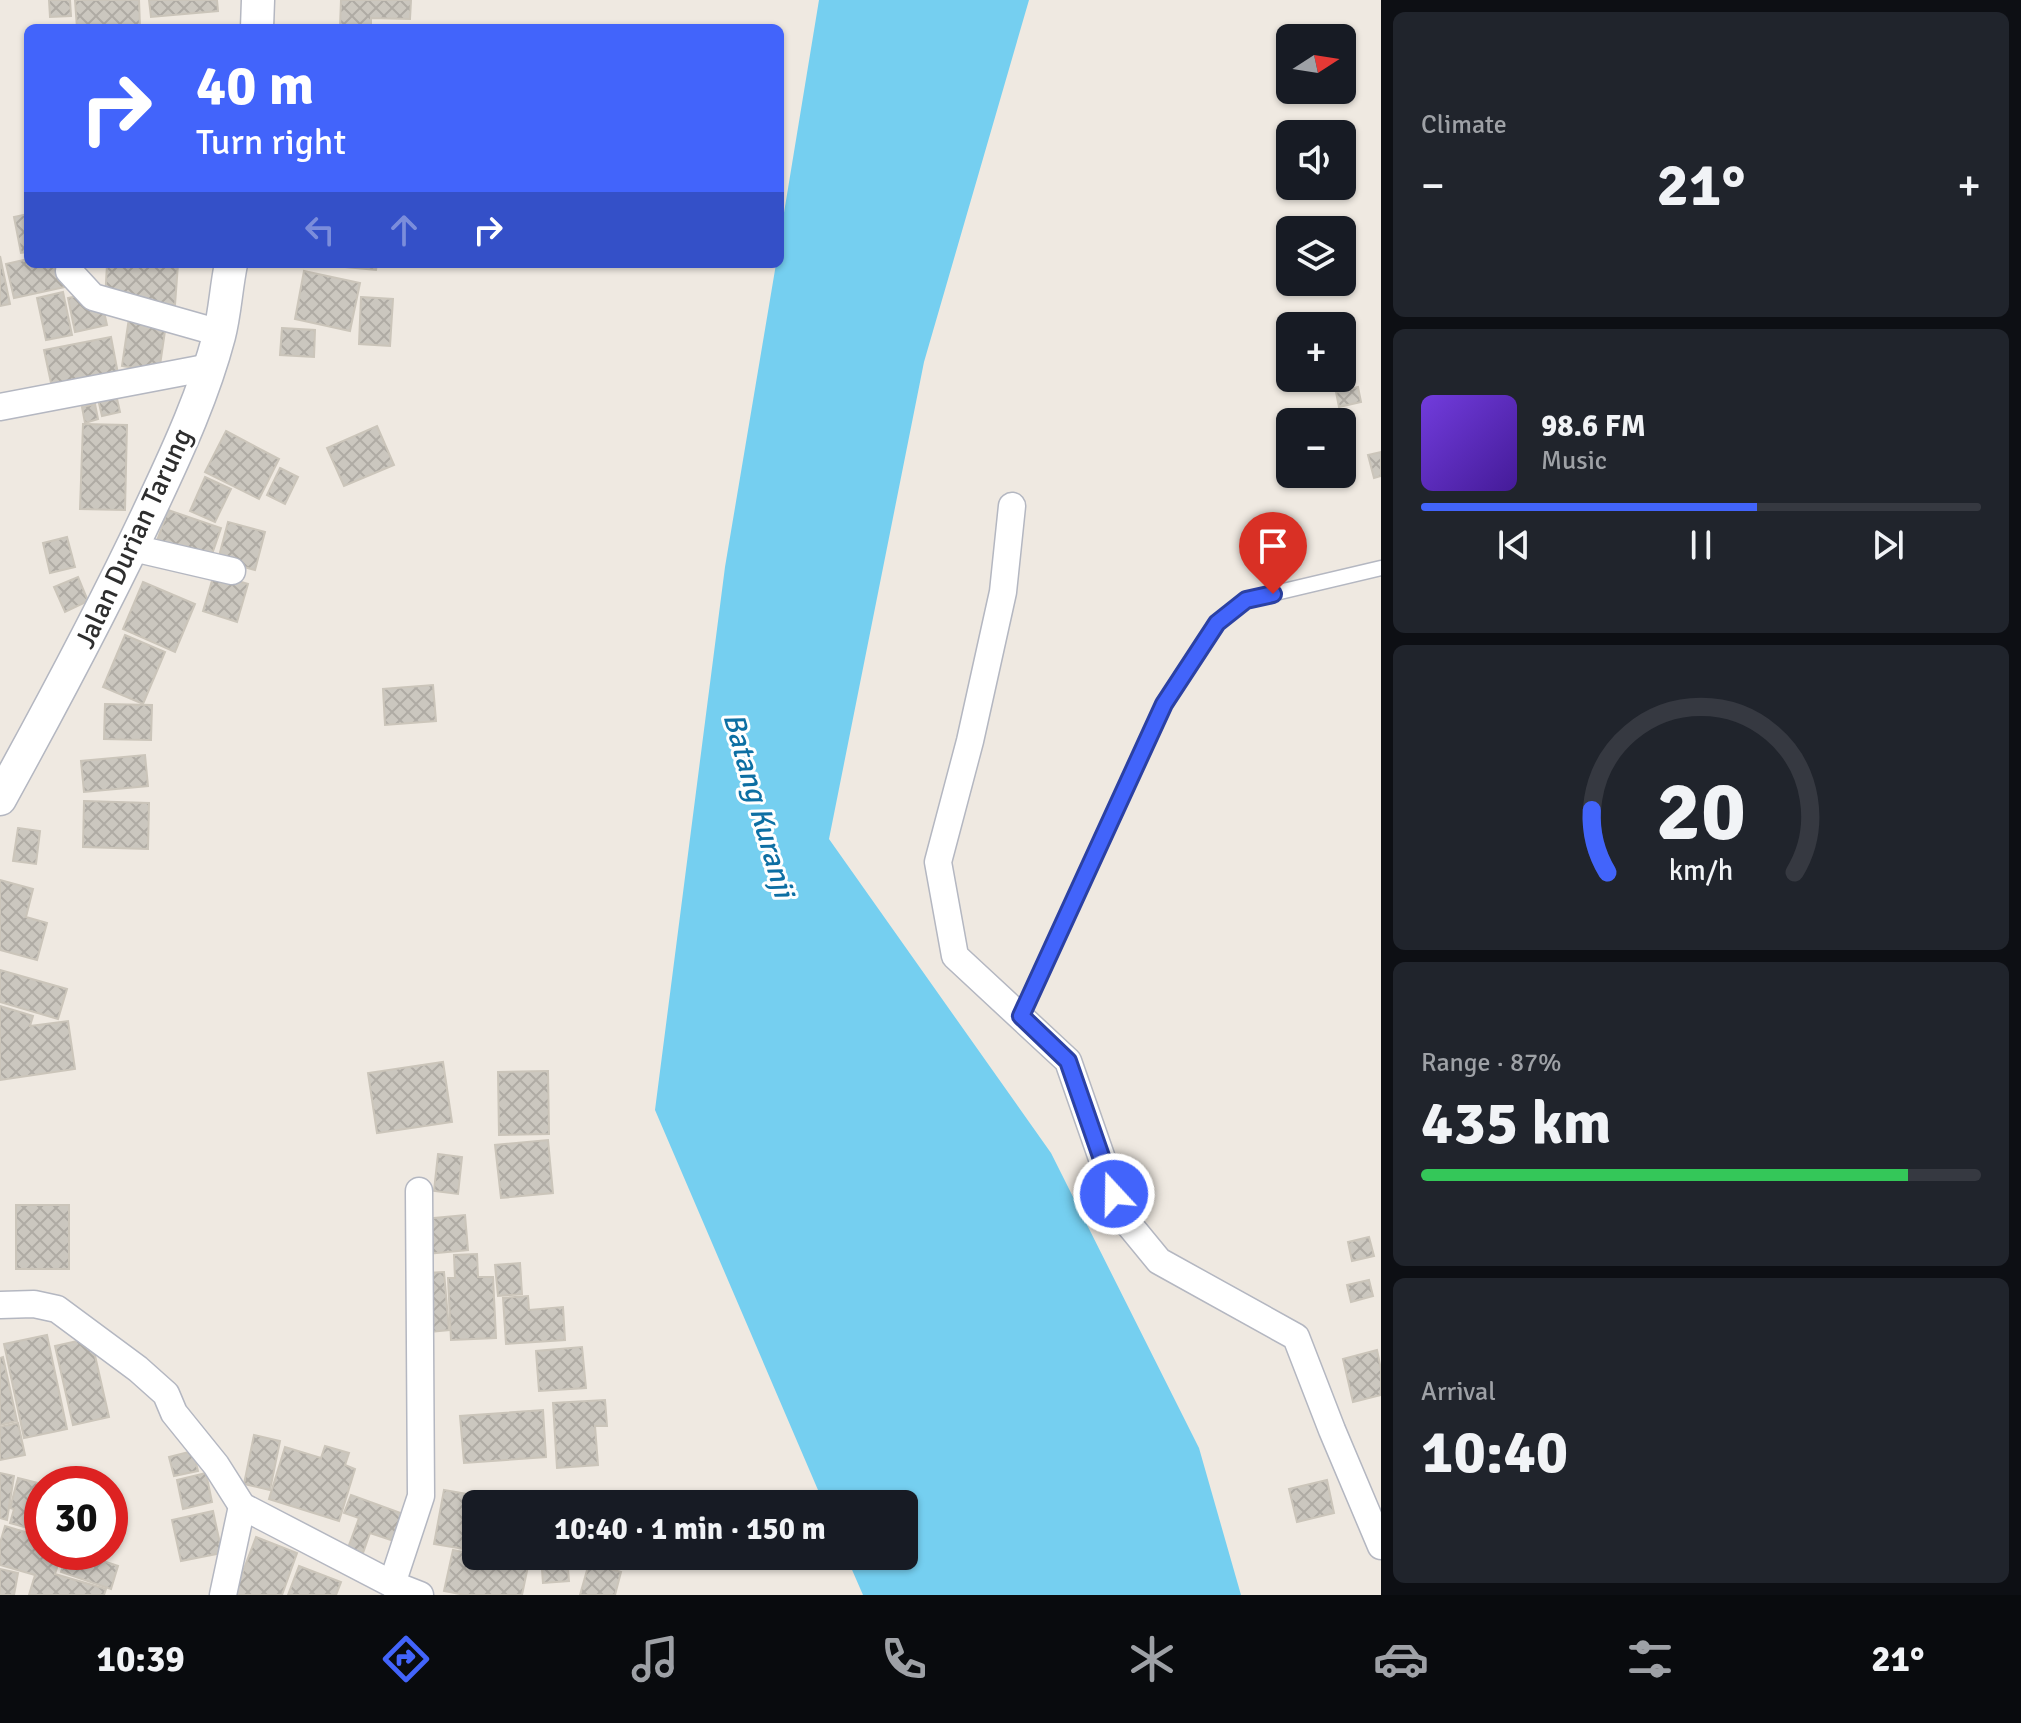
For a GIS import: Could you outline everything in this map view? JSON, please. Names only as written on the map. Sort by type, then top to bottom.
[{"type":"street","points":[[257,24],[258,0]]},
{"type":"street","name":"Jalan Durian Tarung","points":[[0,799],[133,548],[176,454],[220,333],[230,268]]},
{"type":"street","points":[[69,271],[93,297],[220,333]]},
{"type":"street","points":[[0,407],[210,367]]},
{"type":"street","points":[[1012,506],[1003,592],[970,741],[938,862],[955,956],[1068,1061],[1122,1216],[1159,1261],[1296,1337],[1381,1546]]},
{"type":"street","points":[[133,548],[232,571]]},
{"type":"street","points":[[392,1584],[421,1496],[419,1191]]},
{"type":"street","points":[[0,1305],[34,1304],[57,1309],[138,1369],[166,1394],[174,1413],[216,1465],[242,1506],[392,1584],[420,1595]]},
{"type":"street","points":[[223,1595],[242,1506]]},
{"type":"lane","points":[[1021,1016],[1164,704],[1217,623],[1246,600],[1381,568]]},
{"type":"water","name":"Batang Kuranji","points":[[819,0],[1029,0],[924,362],[829,839],[1051,1153],[1199,1448],[1241,1595],[863,1595],[852,1570],[918,1570],[918,1490],[818,1490],[655,1110],[725,567],[775,268],[784,268],[784,213]]},
{"type":"building","points":[[49,0],[70,0],[71,16],[50,17]]},
{"type":"building","points":[[75,0],[139,0],[140,24],[77,24]]},
{"type":"building","points":[[149,0],[217,0],[218,11],[151,17]]},
{"type":"building","points":[[341,0],[411,0],[410,19],[371,18],[371,24],[340,24]]},
{"type":"building","points":[[24,215],[24,253],[21,253],[14,217]]},
{"type":"building","points":[[0,256],[10,304],[0,306]]},
{"type":"building","points":[[24,260],[24,268],[61,268],[65,287],[14,298],[6,264]]},
{"type":"building","points":[[107,268],[178,268],[175,305],[105,301]]},
{"type":"building","points":[[304,271],[360,283],[350,331],[295,319]]},
{"type":"building","points":[[63,292],[72,335],[46,340],[37,298]]},
{"type":"building","points":[[87,294],[102,303],[107,325],[75,332],[68,298]]},
{"type":"building","points":[[361,297],[393,299],[390,346],[359,344]]},
{"type":"building","points":[[129,318],[166,324],[159,372],[122,366]]},
{"type":"building","points":[[282,328],[315,330],[314,357],[280,355]]},
{"type":"building","points":[[111,337],[119,379],[53,392],[44,350]]},
{"type":"building","points":[[1356,387],[1361,402],[1339,407],[1336,392],[1356,392]]},
{"type":"building","points":[[115,390],[120,412],[102,416],[97,395]]},
{"type":"building","points":[[95,404],[98,419],[85,423],[82,407]]},
{"type":"building","points":[[83,424],[127,425],[125,510],[80,509]]},
{"type":"building","points":[[377,426],[394,465],[344,486],[327,448]]},
{"type":"building","points":[[226,431],[279,459],[259,499],[205,472]]},
{"type":"building","points":[[1381,452],[1381,476],[1374,478],[1368,455]]},
{"type":"building","points":[[280,468],[298,477],[285,504],[267,495]]},
{"type":"building","points":[[205,477],[231,489],[215,522],[190,511]]},
{"type":"building","points":[[168,510],[221,528],[210,560],[157,541]]},
{"type":"building","points":[[228,522],[265,532],[255,570],[218,560]]},
{"type":"building","points":[[67,537],[75,567],[50,573],[43,543]]},
{"type":"building","points":[[214,574],[248,584],[237,622],[203,611]]},
{"type":"building","points":[[78,577],[88,601],[65,612],[54,587]]},
{"type":"building","points":[[143,582],[195,604],[175,652],[123,629]]},
{"type":"building","points":[[125,635],[165,652],[143,704],[103,687]]},
{"type":"building","points":[[433,685],[436,721],[385,725],[383,689]]},
{"type":"building","points":[[105,704],[152,705],[151,740],[104,739]]},
{"type":"building","points":[[145,755],[148,786],[84,792],[81,761]]},
{"type":"building","points":[[84,801],[149,803],[148,849],[83,847]]},
{"type":"building","points":[[18,828],[40,831],[36,864],[13,861]]},
{"type":"building","points":[[0,880],[33,889],[26,917],[47,923],[37,960],[0,950]]},
{"type":"building","points":[[0,970],[67,989],[58,1019],[0,1002]]},
{"type":"building","points":[[0,1006],[33,1016],[30,1026],[68,1021],[75,1069],[0,1080]]},
{"type":"building","points":[[443,1062],[452,1122],[377,1133],[368,1073]]},
{"type":"building","points":[[548,1071],[549,1134],[499,1135],[498,1072]]},
{"type":"building","points":[[548,1140],[553,1193],[501,1198],[495,1145]]},
{"type":"building","points":[[438,1154],[462,1157],[458,1194],[434,1191]]},
{"type":"building","points":[[16,1205],[69,1205],[69,1269],[16,1269]]},
{"type":"building","points":[[465,1215],[468,1250],[427,1254],[424,1219]]},
{"type":"building","points":[[1369,1237],[1374,1256],[1352,1261],[1348,1242]]},
{"type":"building","points":[[477,1254],[478,1277],[493,1277],[496,1338],[451,1340],[448,1278],[455,1278],[454,1255]]},
{"type":"building","points":[[520,1263],[522,1294],[498,1296],[495,1265]]},
{"type":"building","points":[[444,1272],[449,1330],[430,1332],[426,1273]]},
{"type":"building","points":[[1369,1280],[1373,1296],[1351,1302],[1347,1285]]},
{"type":"building","points":[[528,1296],[529,1310],[563,1307],[565,1340],[506,1344],[503,1298]]},
{"type":"building","points":[[47,1335],[67,1429],[24,1438],[4,1344]]},
{"type":"building","points":[[91,1338],[109,1417],[73,1425],[55,1346]]},
{"type":"building","points":[[582,1347],[586,1388],[539,1391],[536,1351]]},
{"type":"building","points":[[1377,1350],[1381,1395],[1353,1402],[1343,1359]]},
{"type":"building","points":[[3,1357],[17,1421],[0,1425],[0,1358]]},
{"type":"building","points":[[605,1400],[607,1426],[595,1426],[598,1465],[557,1468],[553,1403]]},
{"type":"building","points":[[543,1410],[546,1457],[464,1463],[460,1416]]},
{"type":"building","points":[[18,1423],[25,1455],[0,1460],[0,1427]]},
{"type":"building","points":[[254,1435],[280,1441],[270,1490],[244,1484]]},
{"type":"building","points":[[325,1446],[349,1453],[345,1465],[355,1469],[339,1521],[269,1499],[285,1447],[321,1458]]},
{"type":"building","points":[[193,1451],[198,1471],[174,1476],[169,1457]]},
{"type":"building","points":[[0,1473],[14,1476],[7,1520],[0,1518]]},
{"type":"building","points":[[206,1473],[212,1502],[183,1509],[177,1480]]},
{"type":"building","points":[[18,1478],[24,1480],[24,1527],[10,1523],[14,1509],[10,1508]]},
{"type":"building","points":[[1327,1480],[1334,1513],[1297,1522],[1289,1489]]},
{"type":"building","points":[[444,1490],[462,1493],[462,1549],[434,1544]]},
{"type":"building","points":[[351,1495],[409,1516],[397,1542],[370,1533],[363,1553],[348,1548],[359,1518],[344,1513]]},
{"type":"building","points":[[213,1511],[222,1553],[181,1561],[172,1520]]},
{"type":"building","points":[[5,1526],[24,1532],[24,1570],[56,1570],[55,1574],[106,1589],[104,1595],[29,1595],[35,1575],[0,1565],[0,1543]]},
{"type":"building","points":[[256,1537],[297,1553],[282,1595],[234,1595]]},
{"type":"building","points":[[453,1550],[462,1552],[462,1570],[527,1570],[522,1595],[465,1595],[444,1591]]},
{"type":"building","points":[[299,1566],[341,1582],[336,1595],[288,1595]]},
{"type":"building","points":[[0,1569],[18,1573],[14,1595],[0,1595]]},
{"type":"building","points":[[62,1570],[117,1570],[111,1589]]},
{"type":"building","points":[[542,1570],[568,1570],[569,1581],[543,1583]]},
{"type":"building","points":[[587,1570],[621,1572],[615,1595],[580,1595]]},
{"type":"route","points":[[1114,1194],[1068,1061],[1021,1016],[1164,704],[1217,623],[1246,600],[1273,594]]}]
